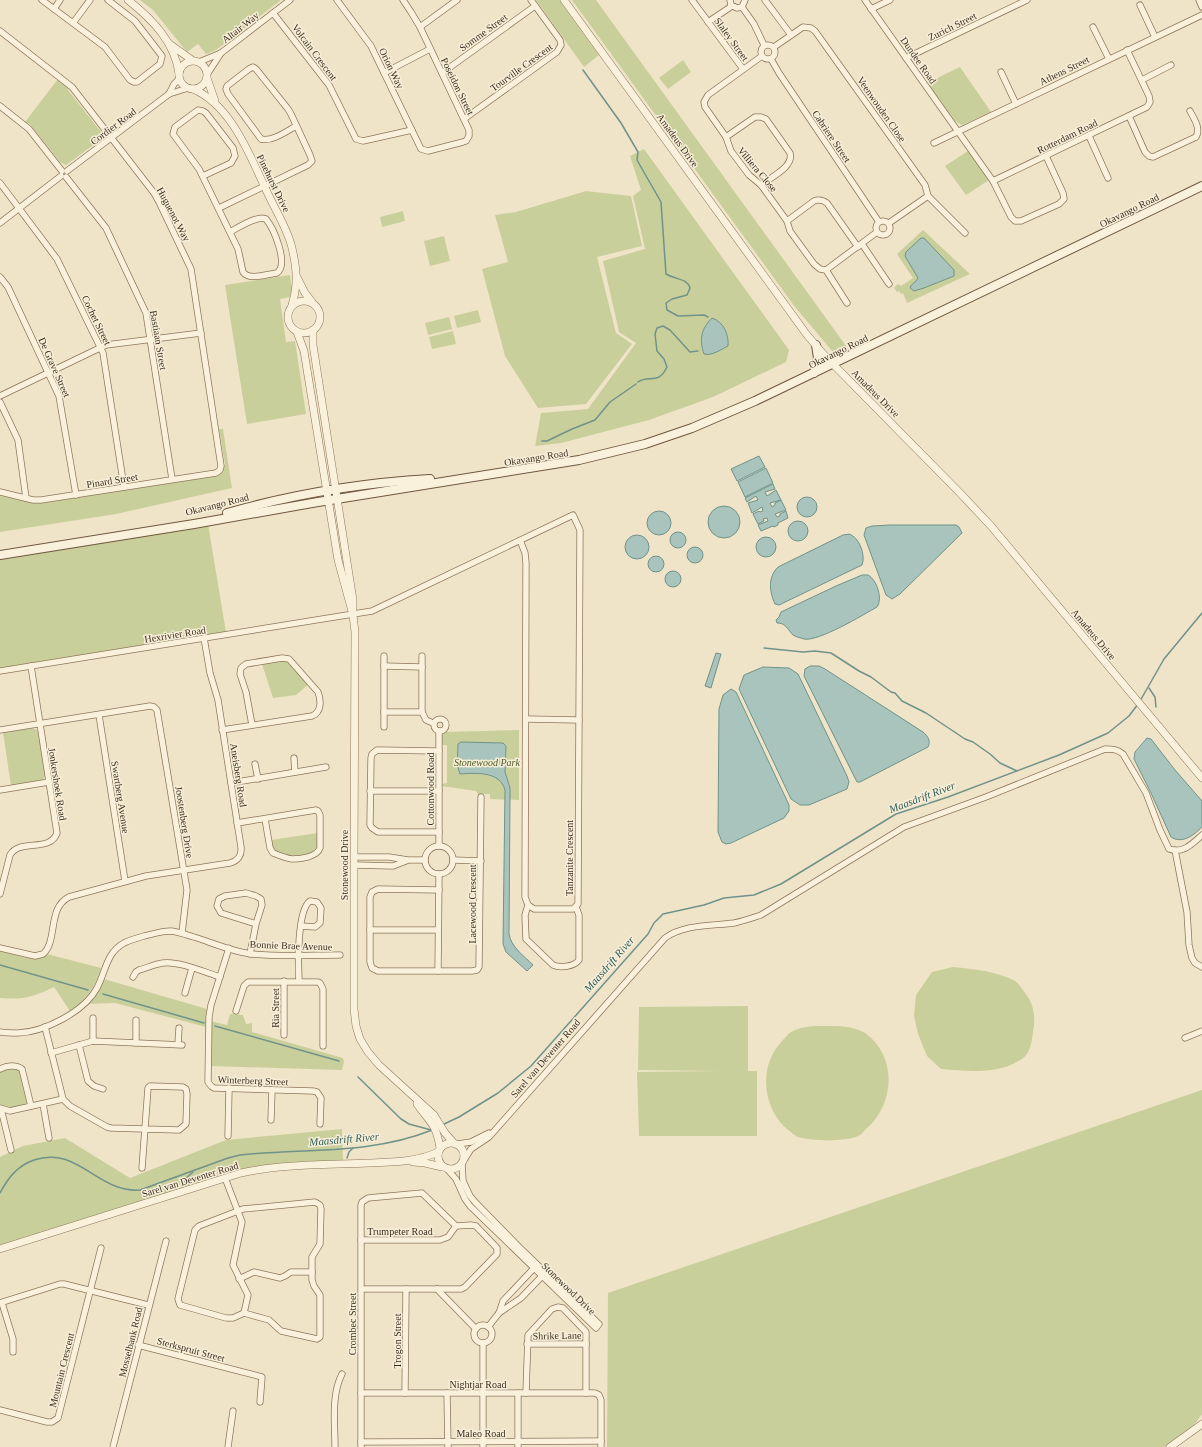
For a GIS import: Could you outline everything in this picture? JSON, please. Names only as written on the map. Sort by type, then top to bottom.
[{"type":"main road","name":"Okavango Road","points":[[0,554],[194,524],[328,500],[579,460],[645,444],[692,428],[731,412],[1202,186]]},
{"type":"main road","points":[[814,373],[818,358],[816,345]]},
{"type":"main road","name":"Okavango Road","points":[[0,554],[181,523],[217,516],[282,498],[364,484],[463,478]]},
{"type":"street","points":[[42,0],[105,47],[131,81],[138,81],[160,64],[162,60],[161,55],[135,21],[108,0]]},
{"type":"street","points":[[54,9],[60,0]]},
{"type":"street","points":[[72,23],[90,0]]},
{"type":"street","points":[[128,0],[145,13],[170,44],[206,69],[207,76],[202,87],[191,89],[181,83],[177,63],[170,44]]},
{"type":"street","name":"Altair Way","points":[[196,61],[221,53],[290,0]]},
{"type":"street","name":"Orion Way","points":[[337,0],[368,41],[422,149]]},
{"type":"street","name":"Poseidon Street","points":[[402,0],[420,27],[470,132],[469,138],[466,141],[428,151],[422,149]]},
{"type":"street","points":[[420,27],[457,0]]},
{"type":"street","name":"Tourville Crescent","points":[[464,119],[559,50],[561,42],[531,0]]},
{"type":"street","name":"Amadeus Drive","points":[[564,0],[779,297],[816,345],[978,512],[1202,778]]},
{"type":"street","name":"Slaley Street","points":[[692,0],[743,69]]},
{"type":"street","points":[[742,7],[745,0]]},
{"type":"street","points":[[765,0],[791,36]]},
{"type":"street","name":"Dundee Road","points":[[864,0],[958,131]]},
{"type":"street","points":[[871,9],[890,0]]},
{"type":"street","name":"Zurich Street","points":[[906,58],[1027,0]]},
{"type":"street","points":[[1199,0],[1202,7]]},
{"type":"street","points":[[708,22],[731,3],[737,8],[742,7]]},
{"type":"street","points":[[1140,5],[1155,37]]},
{"type":"street","name":"Somme Street","points":[[442,73],[535,6]]},
{"type":"street","points":[[742,7],[754,24],[764,45]]},
{"type":"street","name":"Volcain Crescent","points":[[273,13],[329,85],[356,139],[363,141],[412,130]]},
{"type":"street","name":"Athens Street","points":[[934,143],[1202,15]]},
{"type":"street","name":"Veenwouden Close","points":[[774,47],[803,27],[810,28],[815,31],[925,185],[928,196],[965,233]]},
{"type":"street","points":[[1093,27],[1109,59]]},
{"type":"street","name":"Huguenot Way","points":[[0,31],[70,84],[157,197],[188,262],[192,275],[221,463]]},
{"type":"street","points":[[764,45],[774,47],[775,54],[771,59],[767,59],[762,56],[760,51],[764,45]]},
{"type":"street","points":[[384,73],[430,49]]},
{"type":"street","name":"Rotterdam Road","points":[[993,182],[1145,109],[1149,104],[1150,98],[1127,50]]},
{"type":"street","name":"Altair Way","points":[[207,76],[221,53]]},
{"type":"street","name":"Villiera Close","points":[[762,56],[708,95],[704,102],[707,110],[726,138],[731,151],[749,175],[761,185],[787,220],[790,231],[814,264],[820,269],[826,270],[848,303]]},
{"type":"street","name":"Cabriere Street","points":[[771,59],[879,222]]},
{"type":"street","points":[[179,77],[182,66],[185,63],[196,61]]},
{"type":"street","points":[[1142,80],[1171,65]]},
{"type":"street","points":[[218,208],[311,163],[311,157],[288,109],[256,69],[249,69],[226,87],[228,94],[261,140],[271,138],[296,126]]},
{"type":"street","points":[[1000,72],[1016,104]]},
{"type":"street","name":"Pinehurst Drive","points":[[207,76],[217,105]]},
{"type":"street","name":"Cordier Road","points":[[169,94],[179,77]]},
{"type":"street","name":"Cordier Road","points":[[0,222],[169,94],[191,89]]},
{"type":"street","name":"Pinehurst Drive","points":[[191,89],[203,94],[217,105],[239,135],[291,242],[297,277],[292,305]]},
{"type":"street","name":"Bastiaan Street","points":[[0,106],[29,129],[106,228],[144,308],[172,479]]},
{"type":"street","points":[[203,176],[231,163],[236,156],[233,148],[206,113],[199,110],[195,111],[176,125],[173,132],[203,176],[238,249],[242,270],[245,275],[252,276],[277,273],[280,270],[282,264],[279,244],[266,219],[257,218],[230,232]]},
{"type":"street","points":[[1129,116],[1145,152],[1149,156],[1153,157],[1197,136],[1198,128],[1190,111]]},
{"type":"street","points":[[726,138],[755,118],[761,117],[766,119],[790,153],[791,158],[788,165],[761,185]]},
{"type":"street","points":[[958,131],[993,182],[1011,217],[1017,222],[1059,204],[1064,199],[1064,195],[1046,156]]},
{"type":"street","points":[[1089,136],[1108,178]]},
{"type":"street","name":"Cochet Street","points":[[0,183],[57,259],[100,347],[124,487]]},
{"type":"street","points":[[889,223],[928,196]]},
{"type":"street","points":[[787,220],[814,201],[824,201],[889,284]]},
{"type":"street","points":[[885,221],[889,223],[890,228],[888,234],[882,236],[877,232],[876,227],[879,222],[885,221]]},
{"type":"street","points":[[826,270],[877,232]]},
{"type":"street","name":"De Grave Street","points":[[0,277],[8,287],[61,400],[76,495]]},
{"type":"street","name":"Pinehurst Drive","points":[[297,277],[306,294],[313,303]]},
{"type":"street","points":[[297,332],[308,332],[317,327],[320,317],[317,307],[313,303],[302,300],[297,302],[292,305],[287,314],[289,325],[297,332],[304,351],[328,500]]},
{"type":"street","points":[[313,330],[313,345],[337,499]]},
{"type":"street","points":[[0,396],[106,345],[201,333]]},
{"type":"street","points":[[0,402],[18,440],[26,498]]},
{"type":"street","name":"Pinard Street","points":[[0,492],[41,500],[216,473],[220,470],[221,463]]},
{"type":"street","name":"Stonewood Drive","points":[[337,499],[353,600],[353,614]]},
{"type":"street","name":"Stonewood Drive","points":[[328,500],[338,560],[353,614],[356,632],[354,861],[354,1008],[356,1026],[360,1039],[368,1052],[379,1065],[411,1095],[420,1109],[434,1121],[441,1132],[455,1143]]},
{"type":"street","name":"Hexrivier Road","points":[[0,671],[372,611],[573,515]]},
{"type":"street","name":"Tanzanite Crescent","points":[[528,905],[538,909],[573,909],[578,904],[580,530],[573,515]]},
{"type":"street","points":[[520,540],[525,553],[526,563],[525,897],[528,905],[525,915],[526,939],[552,965],[573,965],[578,963],[579,915],[576,907]]},
{"type":"street","name":"Aneisberg Road","points":[[184,870],[236,861],[240,856],[241,850],[218,700],[210,673],[204,638]]},
{"type":"street","points":[[384,656],[384,727]]},
{"type":"street","points":[[422,656],[422,712],[426,720],[433,723],[434,727],[439,731]]},
{"type":"street","points":[[222,730],[312,716],[319,711],[320,696],[318,692],[289,659],[282,658],[246,664],[241,668],[240,672],[246,692],[252,725]]},
{"type":"street","name":"Jonkershoek Road","points":[[0,894],[10,855],[13,851],[18,848],[48,843],[56,836],[57,830],[31,666]]},
{"type":"street","points":[[384,666],[422,667]]},
{"type":"street","name":"Joostenberg Drive","points":[[0,730],[150,706],[155,708],[158,712],[184,870],[125,881],[64,900],[57,909],[48,948],[43,954],[35,956],[0,948]]},
{"type":"street","points":[[384,712],[422,712]]},
{"type":"street","name":"Swartberg Avenue","points":[[99,715],[125,881]]},
{"type":"street","name":"Cottonwood Road","points":[[433,723],[438,718],[444,720],[446,726],[444,730],[439,731],[439,846]]},
{"type":"street","points":[[526,719],[579,720]]},
{"type":"street","name":"Sarel van Deventer Road","points":[[463,1162],[471,1149],[489,1137],[659,944],[672,933],[682,930],[738,922],[761,915],[904,827],[986,797],[1105,749],[1112,749],[1119,751],[1127,760],[1146,793],[1169,849],[1175,850]]},
{"type":"street","points":[[439,751],[374,751],[371,756],[370,791],[370,825],[374,831],[439,832]]},
{"type":"street","points":[[294,758],[295,772]]},
{"type":"street","points":[[255,764],[258,779]]},
{"type":"street","points":[[231,783],[326,767]]},
{"type":"street","points":[[0,790],[49,782]]},
{"type":"street","points":[[370,791],[439,791]]},
{"type":"street","name":"Lacewood Crescent","points":[[438,971],[474,971],[480,967],[481,797]]},
{"type":"street","points":[[237,823],[316,810],[319,811],[320,848],[318,852],[313,855],[293,859],[273,853],[270,848],[265,819]]},
{"type":"street","points":[[1202,835],[1183,850],[1175,850],[1187,912],[1189,945],[1192,958],[1195,963],[1202,967]]},
{"type":"street","points":[[439,846],[449,850],[453,860],[449,870],[439,874],[429,870],[425,860],[429,850],[439,846]]},
{"type":"street","points":[[354,861],[389,857],[408,860],[425,860]]},
{"type":"street","points":[[354,861],[393,866],[408,860]]},
{"type":"street","points":[[453,860],[481,861]]},
{"type":"street","points":[[182,933],[187,895],[184,870]]},
{"type":"street","points":[[439,874],[439,890],[438,930],[438,971],[374,970],[370,964],[371,893],[374,890],[439,890]]},
{"type":"street","points":[[250,954],[262,901],[258,897],[244,893],[225,896],[219,899],[217,906],[221,912],[256,924]]},
{"type":"street","points":[[299,981],[298,955],[302,926],[306,904],[312,901],[317,902],[321,908],[320,923],[315,927],[302,926]]},
{"type":"street","points":[[370,930],[438,930]]},
{"type":"street","name":"Bonnie Brae Avenue","points":[[0,1032],[19,1033],[32,1031],[45,1027],[71,1014],[92,996],[101,980],[108,959],[114,951],[130,940],[158,933],[170,931],[182,933],[250,954],[340,955]]},
{"type":"street","name":"Winterberg Street","points":[[229,948],[211,1005],[209,1017],[208,1084],[212,1087],[317,1092],[321,1098],[320,1124]]},
{"type":"street","points":[[133,977],[139,970],[162,963],[173,963],[220,977]]},
{"type":"street","points":[[185,993],[192,968]]},
{"type":"street","name":"Ria Street","points":[[284,981],[284,1035]]},
{"type":"street","points":[[236,1011],[243,987],[247,982],[318,982],[324,989],[323,1046]]},
{"type":"street","points":[[93,1018],[93,1042]]},
{"type":"street","points":[[136,1020],[136,1043]]},
{"type":"street","points":[[45,1027],[63,1099],[70,1106],[107,1127],[146,1129],[179,1130],[186,1124],[186,1089],[183,1087],[149,1086],[147,1090],[146,1129],[142,1168]]},
{"type":"street","points":[[51,1053],[93,1042],[180,1044],[179,1028]]},
{"type":"street","points":[[1185,1038],[1202,1031]]},
{"type":"street","points":[[79,1045],[88,1081],[94,1086],[103,1089]]},
{"type":"street","points":[[0,1069],[15,1066],[22,1069],[31,1106]]},
{"type":"street","points":[[228,1136],[229,1088]]},
{"type":"street","points":[[271,1120],[272,1090]]},
{"type":"street","points":[[11,1150],[1,1108],[14,1110],[63,1099]]},
{"type":"street","points":[[43,1104],[49,1138]]},
{"type":"street","name":"Sarel van Deventer Road","points":[[455,1143],[471,1142],[497,1128]]},
{"type":"street","name":"Stonewood Drive","points":[[439,1150],[441,1132]]},
{"type":"street","points":[[455,1143],[464,1152],[463,1162],[455,1169],[445,1168],[438,1160],[439,1150],[445,1144],[455,1143]]},
{"type":"street","name":"Sarel van Deventer Road","points":[[0,1249],[241,1173],[260,1169],[393,1161],[425,1157],[439,1150]]},
{"type":"street","name":"Sarel van Deventer Road","points":[[393,1161],[425,1163],[445,1168]]},
{"type":"street","name":"Stonewood Drive","points":[[463,1162],[462,1175],[470,1196],[536,1266],[596,1328],[599,1324],[544,1274]]},
{"type":"street","name":"Stonewood Drive","points":[[445,1168],[456,1179],[465,1200],[470,1206],[536,1266]]},
{"type":"street","points":[[225,1178],[238,1210],[242,1226],[233,1266],[248,1295],[244,1313]]},
{"type":"street","name":"Crombec Street","points":[[361,1444],[362,1202],[368,1198],[422,1193],[456,1226]]},
{"type":"street","points":[[315,1202],[318,1204],[321,1209],[320,1244],[312,1257],[312,1272],[313,1284],[320,1295],[319,1338],[317,1339],[281,1331],[269,1320],[244,1313],[233,1318],[226,1318],[182,1307],[178,1301],[196,1228],[238,1210],[315,1202]]},
{"type":"street","points":[[361,1289],[463,1288],[496,1254],[497,1250],[496,1246],[476,1226],[456,1226]]},
{"type":"street","name":"Trumpeter Road","points":[[361,1240],[440,1240],[448,1237],[456,1226]]},
{"type":"street","name":"Mosselbank Road","points":[[113,1447],[148,1304],[166,1241]]},
{"type":"street","points":[[90,1290],[101,1248]]},
{"type":"street","points":[[499,1313],[503,1301],[536,1266]]},
{"type":"street","points":[[239,1279],[254,1272],[280,1278],[293,1272],[312,1272]]},
{"type":"street","points":[[488,1327],[499,1313],[521,1298],[544,1274]]},
{"type":"street","points":[[13,1352],[13,1339],[1,1303],[60,1284],[68,1284],[148,1304]]},
{"type":"street","name":"Trogon Street","points":[[405,1393],[406,1289]]},
{"type":"street","points":[[437,1289],[476,1328]]},
{"type":"street","name":"Mountain Crescent","points":[[0,1410],[48,1422],[52,1422],[58,1418],[90,1290]]},
{"type":"street","points":[[526,1393],[527,1338],[529,1333],[552,1309],[558,1307],[563,1308],[584,1329],[586,1333],[586,1393]]},
{"type":"street","points":[[481,1326],[488,1327],[492,1336],[488,1341],[483,1343],[479,1342],[474,1336],[476,1328],[481,1326]]},
{"type":"street","points":[[483,1343],[483,1444]]},
{"type":"street","name":"Shrike Lane","points":[[527,1344],[586,1344]]},
{"type":"street","name":"Sterkspruit Street","points":[[138,1345],[262,1377],[260,1402]]},
{"type":"street","points":[[335,1447],[336,1395],[337,1386],[342,1374]]},
{"type":"street","name":"Nightjar Road","points":[[361,1393],[595,1393],[599,1395],[601,1400],[601,1444]]},
{"type":"street","points":[[447,1393],[448,1444]]},
{"type":"street","points":[[518,1393],[518,1444]]},
{"type":"street","points":[[228,1447],[233,1411]]},
{"type":"street","points":[[1170,1447],[1199,1425],[1202,1419]]},
{"type":"street","name":"Maleo Road","points":[[361,1444],[601,1444]]},
{"type":"green space","points":[[140,0],[281,0],[216,50],[206,54],[198,44],[187,52],[153,10]]},
{"type":"green space","points":[[536,0],[559,0],[599,55],[584,67]]},
{"type":"green space","points":[[572,0],[596,0],[849,350],[840,354],[833,352],[795,307]]},
{"type":"green space","points":[[683,60],[691,72],[668,89],[659,78]]},
{"type":"green space","points":[[960,67],[991,112],[962,125],[955,121],[927,83]]},
{"type":"green space","points":[[58,79],[69,89],[68,90],[101,132],[102,137],[66,165],[60,162],[29,123],[28,124],[25,122]]},
{"type":"green space","points":[[644,149],[789,350],[786,362],[713,397],[649,420],[561,443],[535,446],[541,413],[588,409],[636,343],[619,332],[603,261],[645,249],[633,196],[641,190],[630,156]]},
{"type":"green space","points":[[968,151],[989,180],[966,195],[945,166]]},
{"type":"green space","points":[[586,191],[631,196],[642,246],[597,257],[616,333],[632,344],[586,404],[538,408],[505,356],[482,269],[508,262],[495,215],[516,212]]},
{"type":"green space","points":[[403,211],[405,221],[382,227],[380,217]]},
{"type":"green space","points":[[923,230],[970,274],[907,303],[903,293],[901,294],[899,291],[897,292],[894,288],[898,284],[901,286],[913,278],[897,254]]},
{"type":"green space","points":[[444,236],[450,261],[430,266],[424,241]]},
{"type":"green space","points":[[290,275],[292,288],[290,297],[280,299],[286,342],[295,341],[306,414],[247,424],[225,285]]},
{"type":"green space","points":[[478,310],[481,322],[457,328],[454,316]]},
{"type":"green space","points":[[449,317],[452,329],[428,335],[425,323]]},
{"type":"green space","points":[[453,331],[456,344],[432,349],[429,337]]},
{"type":"green space","points":[[219,429],[223,429],[232,488],[116,514],[0,532],[0,495],[39,503],[218,476],[223,472],[225,464]]},
{"type":"green space","points":[[208,524],[226,632],[0,668],[0,558]]},
{"type":"green space","points":[[284,660],[288,661],[309,684],[296,695],[273,698],[262,664]]},
{"type":"green space","points":[[32,728],[37,730],[39,734],[45,777],[41,781],[11,786],[3,732]]},
{"type":"green space","name":"Stonewood Park","points":[[519,730],[519,800],[490,799],[490,794],[478,794],[476,791],[441,786],[442,784],[447,783],[447,745],[442,745],[442,736],[444,732]]},
{"type":"green space","points":[[318,833],[317,849],[312,852],[296,856],[274,851],[271,840]]},
{"type":"green space","points":[[0,950],[18,956],[31,958],[42,957],[47,954],[101,968],[90,992],[70,1011],[54,987],[28,997],[16,999],[0,998]]},
{"type":"green space","points":[[953,967],[993,973],[1008,978],[1015,981],[1027,995],[1032,1005],[1034,1026],[1030,1047],[1025,1057],[1003,1068],[972,1071],[941,1069],[927,1056],[918,1034],[914,1016],[916,995],[932,972]]},
{"type":"green space","points":[[104,979],[207,1009],[206,1027],[115,1003],[88,1004],[98,992]]},
{"type":"green space","points":[[748,1006],[748,1071],[757,1071],[757,1136],[639,1136],[637,1072],[719,1071],[638,1070],[639,1007]]},
{"type":"green space","points":[[230,1014],[243,1015],[246,1024],[252,1023],[252,1032],[343,1058],[344,1062],[342,1070],[209,1066],[210,1021],[227,1025]]},
{"type":"green space","points":[[841,1026],[865,1033],[876,1043],[883,1054],[887,1067],[889,1081],[887,1095],[882,1108],[875,1120],[859,1136],[853,1138],[823,1140],[807,1139],[797,1136],[779,1121],[768,1099],[766,1074],[774,1051],[791,1032],[804,1027]]},
{"type":"green space","points":[[18,1069],[20,1071],[27,1102],[22,1106],[7,1107],[0,1105],[0,1071]]},
{"type":"green space","points":[[1202,1090],[1202,1414],[1194,1425],[1165,1447],[607,1447],[608,1293]]},
{"type":"green space","points":[[342,1129],[343,1161],[262,1166],[243,1169],[0,1246],[0,1157],[23,1146],[65,1138],[130,1178],[226,1140]]},
{"type":"water","points":[[921,238],[924,238],[954,270],[954,276],[914,291],[910,288],[918,278],[905,256],[906,252]]},
{"type":"water","points":[[712,318],[720,323],[725,329],[728,338],[728,346],[713,353],[704,354],[701,339],[705,326]]},
{"type":"water","points":[[759,456],[765,467],[737,481],[731,469]]},
{"type":"water","points":[[766,468],[773,483],[745,497],[738,482]]},
{"type":"water","points":[[773,484],[775,489],[765,492],[767,496],[776,490],[781,500],[786,510],[775,514],[777,517],[786,511],[788,518],[778,523],[778,525],[774,527],[773,526],[761,531],[758,525],[768,521],[767,518],[763,519],[764,521],[758,524],[753,514],[763,511],[762,507],[752,513],[748,503],[758,500],[756,496],[747,502],[745,498]],"holes":[[[781,500],[775,503],[772,507],[770,503]]]},
{"type":"water","points":[[807,497],[814,500],[817,507],[814,514],[807,517],[800,514],[797,507],[800,500]]},
{"type":"water","points":[[724,506],[733,509],[737,513],[740,522],[737,531],[733,535],[724,538],[715,535],[711,531],[708,522],[711,513],[715,509]]},
{"type":"water","points":[[659,511],[664,512],[670,518],[670,528],[664,534],[659,535],[654,534],[648,528],[647,523],[648,518],[654,512]]},
{"type":"water","points":[[798,521],[805,524],[808,531],[805,538],[798,541],[791,538],[788,531],[791,524]]},
{"type":"water","points":[[956,525],[962,533],[900,594],[892,599],[886,595],[864,535],[866,528],[872,526]]},
{"type":"water","points":[[678,532],[684,534],[686,540],[684,546],[678,548],[672,546],[670,540],[672,534]]},
{"type":"water","points":[[849,534],[859,542],[863,556],[862,565],[779,605],[775,604],[770,584],[772,575],[778,567],[843,535]]},
{"type":"water","points":[[637,535],[646,538],[649,547],[646,556],[637,559],[628,556],[625,547],[628,538]]},
{"type":"water","points":[[766,537],[773,540],[776,547],[773,554],[766,557],[759,554],[756,547],[759,540]]},
{"type":"water","points":[[695,547],[701,549],[703,555],[701,561],[695,563],[689,561],[687,555],[689,549]]},
{"type":"water","points":[[653,556],[659,556],[664,561],[662,570],[659,572],[653,572],[648,567],[648,561]]},
{"type":"water","points":[[673,571],[679,573],[681,579],[679,585],[673,587],[667,585],[665,579],[667,573]]},
{"type":"water","points":[[862,575],[868,575],[874,581],[878,590],[879,604],[877,607],[862,616],[830,632],[811,639],[804,639],[794,636],[784,625],[777,623],[776,620],[781,612]]},
{"type":"water","points":[[716,653],[721,654],[711,688],[705,686]]},
{"type":"water","points":[[810,666],[819,666],[825,669],[923,732],[928,739],[928,747],[860,782],[857,782],[804,676],[805,669]]},
{"type":"water","points":[[763,667],[789,668],[798,674],[847,776],[849,782],[847,789],[809,805],[800,805],[791,799],[739,689],[744,675]]},
{"type":"water","points":[[731,689],[736,692],[789,805],[789,811],[784,818],[726,844],[722,842],[718,832],[719,709],[723,695]]},
{"type":"water","points":[[1147,738],[1151,739],[1202,801],[1202,827],[1187,838],[1179,840],[1171,837],[1134,759],[1135,752]]},
{"type":"water","points":[[461,742],[503,743],[506,746],[505,772],[510,788],[509,934],[515,947],[533,965],[527,971],[506,952],[503,944],[505,790],[498,779],[493,776],[473,773],[460,774],[458,767],[458,744]]},
{"type":"waterway","points":[[583,70],[621,123],[638,152],[637,160],[661,202],[666,274],[686,282],[690,288],[687,295],[672,299],[666,303],[667,310],[678,316],[704,315],[708,317]]},
{"type":"waterway","points":[[638,382],[646,379],[657,378],[664,373],[667,367],[664,359],[657,351],[655,334],[657,328],[663,326],[670,330],[690,352],[698,351]]},
{"type":"waterway","points":[[542,441],[547,441],[595,420],[610,402],[636,384]]},
{"type":"waterway","name":"Maasdrift River","points":[[1140,701],[1164,659],[1202,613]]},
{"type":"waterway","points":[[764,648],[831,653],[871,677],[891,692],[895,693],[902,701],[926,713],[965,739],[973,742],[1000,763],[1017,771]]},
{"type":"waterway","points":[[1149,688],[1155,697],[1156,707]]},
{"type":"waterway","name":"Maasdrift River","points":[[442,1125],[459,1117],[498,1093],[531,1066],[648,934],[654,923],[663,914],[704,905],[724,898],[754,895],[781,884],[896,814],[948,797],[1059,755],[1108,733],[1129,716],[1138,704]]},
{"type":"waterway","points":[[0,965],[88,990]]},
{"type":"waterway","points":[[103,994],[204,1023]]},
{"type":"waterway","points":[[215,1026],[339,1061]]},
{"type":"waterway","points":[[358,1077],[401,1119],[409,1124],[431,1130]]},
{"type":"waterway","name":"Maasdrift River","points":[[0,1193],[6,1182],[18,1169],[34,1160],[49,1157],[63,1159],[76,1164],[111,1184],[125,1189],[140,1190],[240,1155],[361,1147],[409,1138],[432,1130]]},
{"type":"waterway","points":[[347,1158],[349,1152],[353,1148]]},
{"type":"waterway","name":"Maasdrift River","points":[[185,1183],[185,1179],[193,1172]]}]
